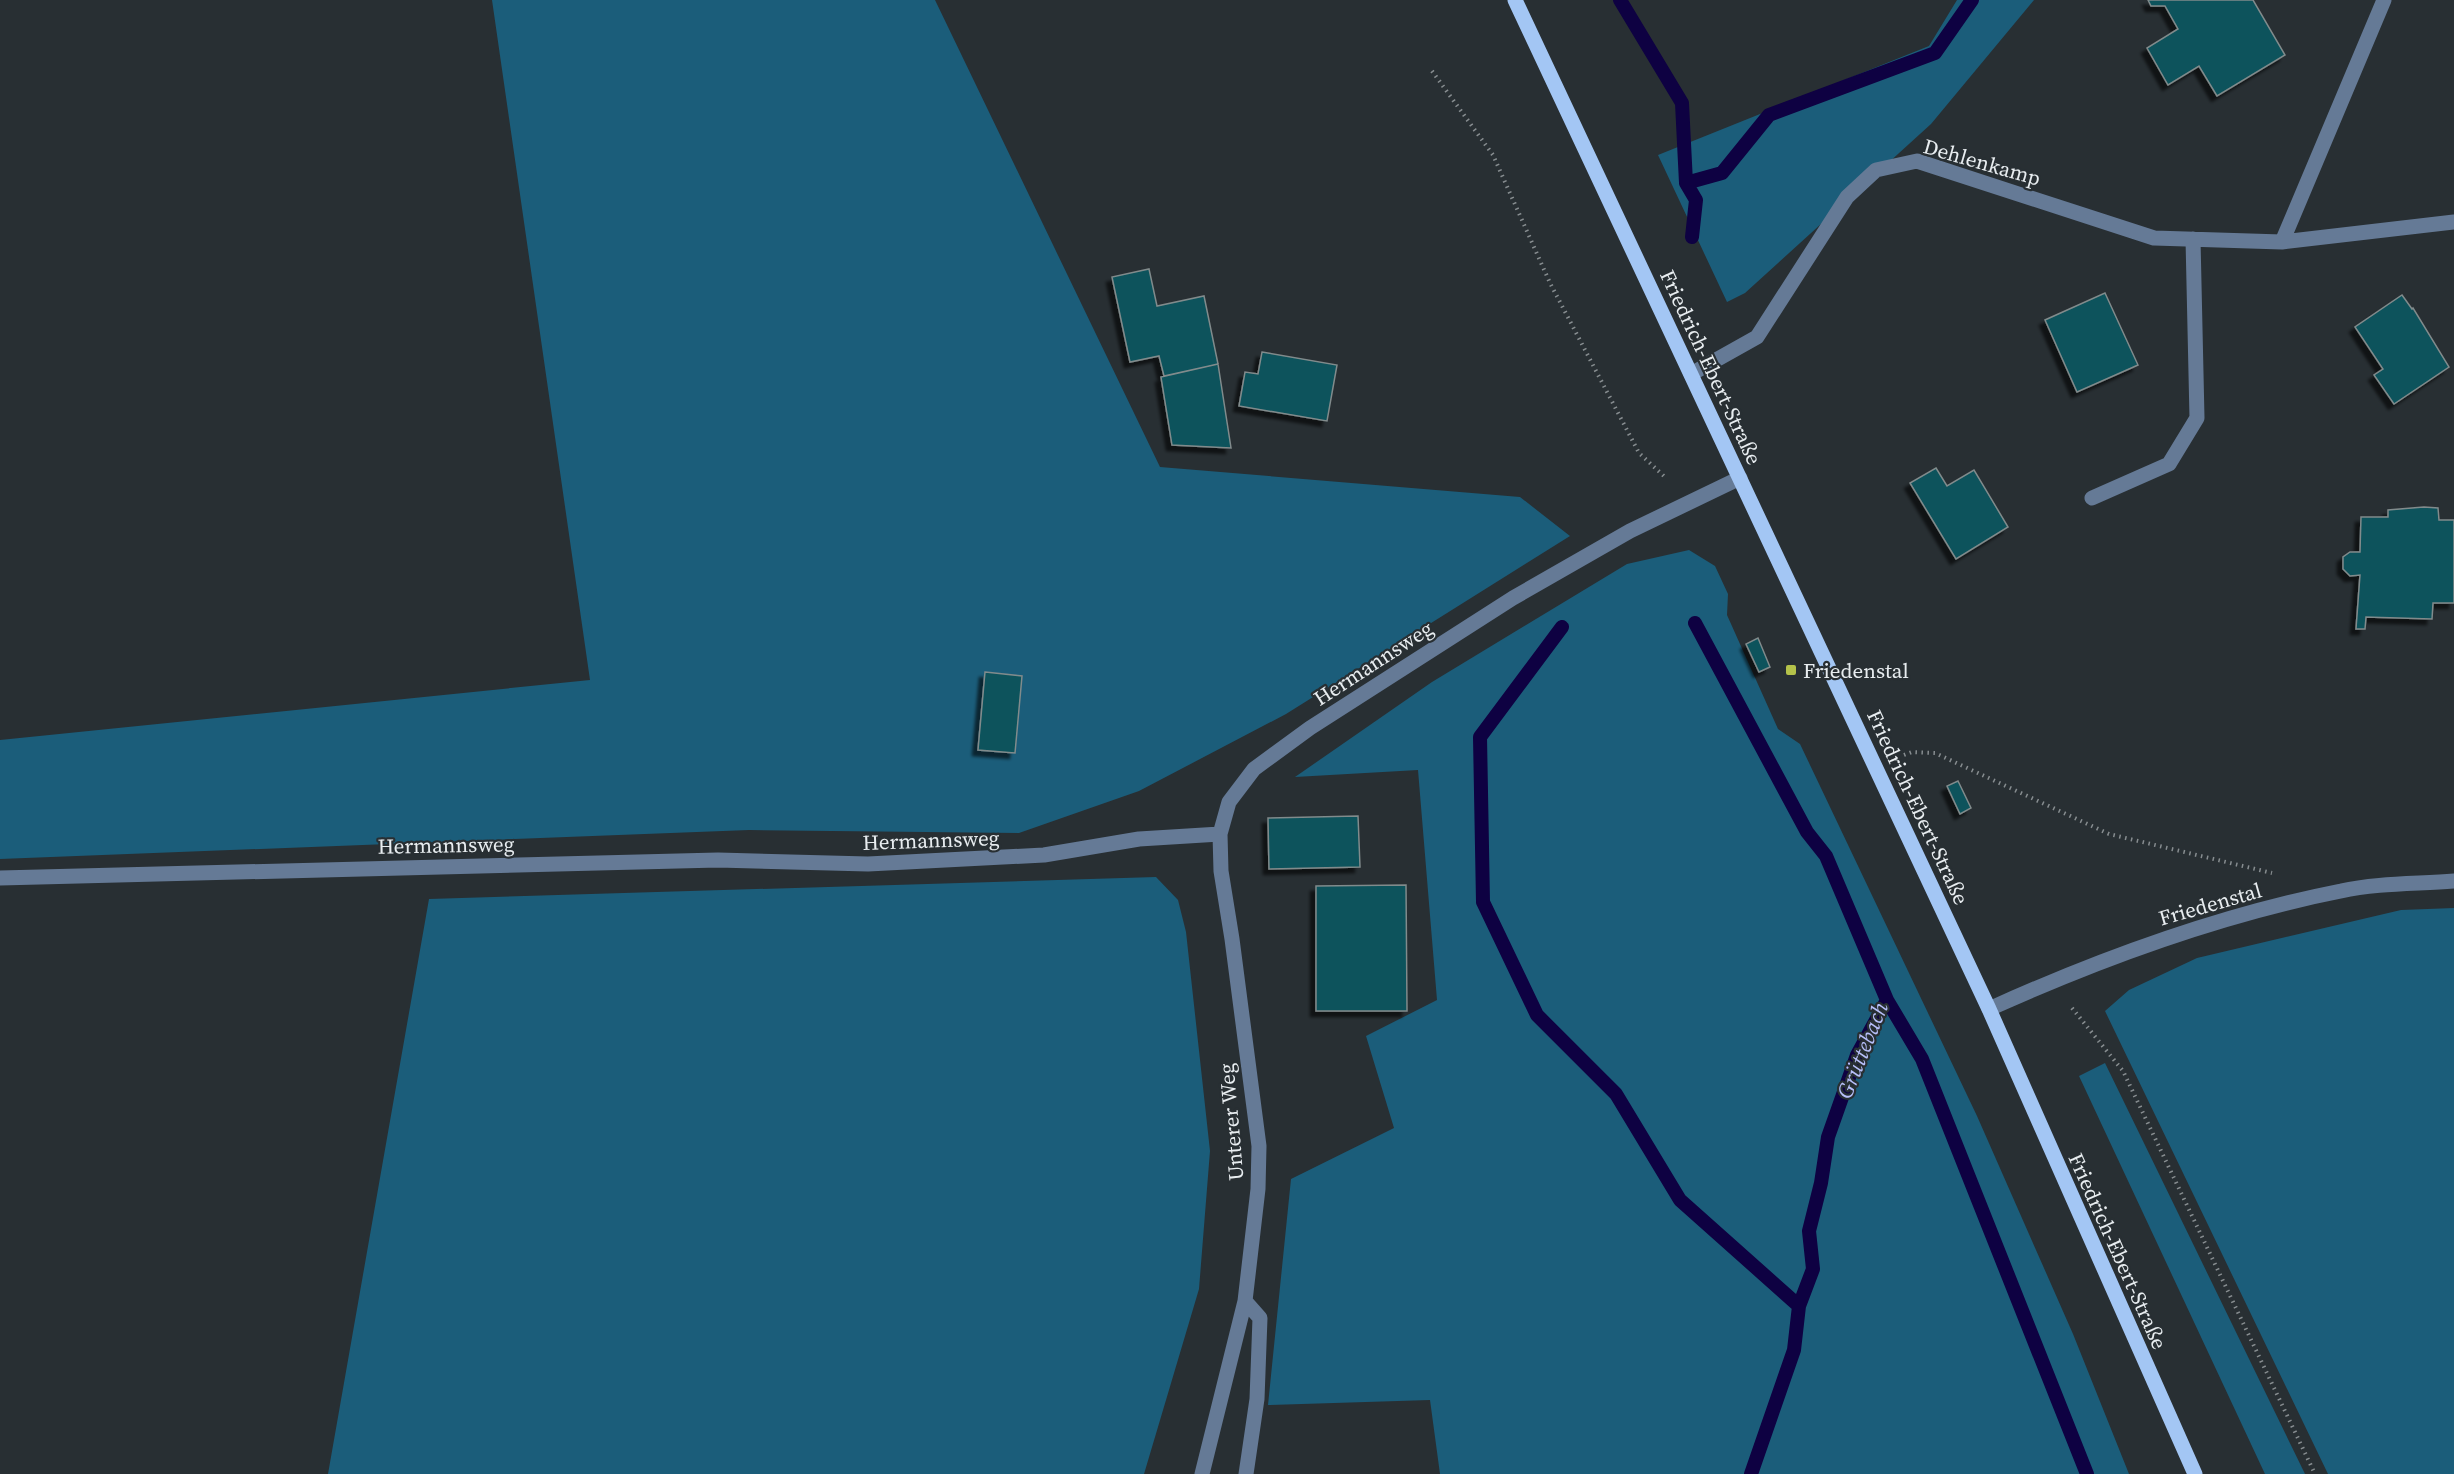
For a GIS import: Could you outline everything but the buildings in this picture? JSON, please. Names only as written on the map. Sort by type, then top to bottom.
[{"type":"main road","name":"Friedrich-Ebert-Straße","points":[[1515,0],[1989,1009],[2195,1474]]},
{"type":"street","points":[[2282,242],[2384,0]]},
{"type":"street","name":"Dehlenkamp","points":[[1692,374],[1757,337],[1847,197],[1876,170],[1917,161],[2154,238],[2282,242],[2454,222]]},
{"type":"street","points":[[2092,498],[2169,464],[2198,418],[2193,239]]},
{"type":"street","name":"Hermannsweg","points":[[0,878],[718,860],[868,864],[1044,855],[1139,839],[1220,834],[1229,802],[1254,770],[1310,728],[1513,598],[1630,531],[1740,478]]},
{"type":"street","name":"Unterer Weg","points":[[1202,1474],[1245,1301],[1258,1189],[1259,1146],[1221,871],[1220,834]]},
{"type":"street","name":"Friedenstal","points":[[1989,1009],[2051,981],[2182,931],[2343,890],[2454,881]]},
{"type":"street","points":[[1245,1301],[1260,1318],[1257,1399],[1246,1474]]},
{"type":"path","points":[[1432,71],[1493,155],[1550,283],[1639,453],[1691,501]]},
{"type":"path","points":[[1875,765],[1912,752],[1935,753],[2109,834],[2273,873]]},
{"type":"path","points":[[2051,981],[2123,1071],[2315,1474]]},
{"type":"shaded area","points":[[492,0],[935,0],[1160,467],[1520,497],[1570,536],[1286,714],[1139,791],[1019,833],[749,830],[0,859],[0,740],[590,680]]},
{"type":"shaded area","points":[[1957,0],[2034,0],[1931,124],[1745,293],[1727,302],[1658,155],[1929,46]]},
{"type":"shaded area","points":[[1689,550],[1715,566],[1728,594],[1727,615],[1778,729],[1800,744],[1977,1116],[2073,1334],[2129,1474],[1440,1474],[1430,1400],[1268,1405],[1291,1179],[1394,1128],[1366,1036],[1437,1000],[1418,770],[1295,777],[1432,682],[1627,564]]},
{"type":"shaded area","points":[[1156,877],[1178,900],[1186,932],[1210,1151],[1199,1289],[1144,1474],[328,1474],[429,899]]},
{"type":"shaded area","points":[[2454,908],[2454,1474],[2328,1474],[2105,1011],[2129,990],[2197,958],[2401,910]]},
{"type":"shaded area","points":[[2105,1063],[2305,1474],[2265,1474],[2079,1076]]},
{"type":"waterway","name":"Grüttebach","points":[[1620,0],[1682,103],[1686,183],[1696,200],[1692,237]]},
{"type":"waterway","points":[[1686,183],[1722,173],[1769,115],[1935,53],[1972,0]]},
{"type":"waterway","name":"Grüttebach","points":[[1695,623],[1807,832],[1826,856],[1887,1000],[1857,1055],[1828,1137],[1821,1183],[1809,1231],[1813,1269],[1799,1306],[1794,1350],[1751,1474]]},
{"type":"waterway","points":[[1562,627],[1480,737],[1483,902],[1537,1015],[1616,1094],[1680,1200],[1799,1306]]},
{"type":"waterway","points":[[1887,1000],[1922,1059],[2087,1474]]},
{"type":"place","name":"Friedenstal","points":[[1791,670]]}]
